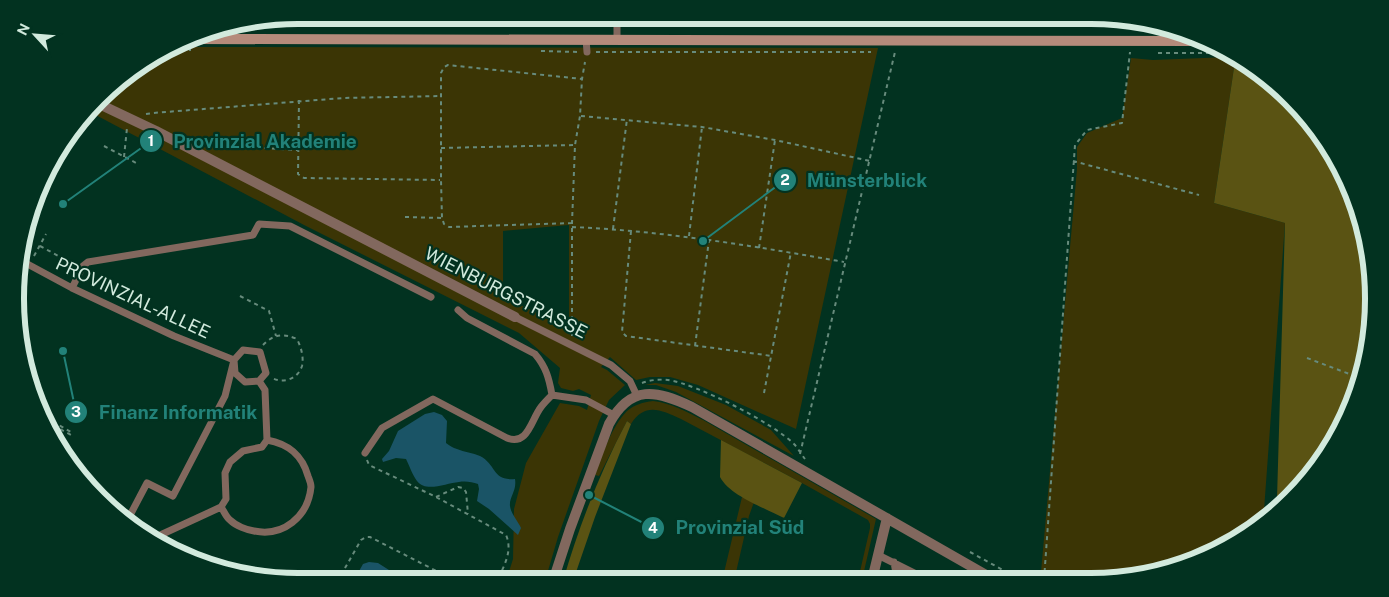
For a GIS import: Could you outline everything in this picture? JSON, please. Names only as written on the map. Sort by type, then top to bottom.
[{"type":"main road","points":[[210,38],[1186,41]]},
{"type":"street","name":"WIENBURGSTRASSE","points":[[103,105],[156,131],[514,317]]},
{"type":"street","points":[[556,573],[605,433],[614,415],[635,391],[670,397],[692,407],[983,573]]},
{"type":"street","points":[[875,573],[887,518]]},
{"type":"lane","points":[[617,24],[617,39]]},
{"type":"lane","points":[[586,39],[586,52]]},
{"type":"lane","points":[[72,288],[82,268],[88,262],[253,235],[259,224],[290,226],[431,297]]},
{"type":"lane","name":"PROVINZIAL-ALLEE","points":[[26,263],[72,288],[174,336],[234,360]]},
{"type":"lane","points":[[458,310],[467,318],[535,354],[541,361],[549,378],[552,395]]},
{"type":"lane","name":"WIENBURGSTRASSE","points":[[514,317],[611,365],[630,381],[635,391]]},
{"type":"lane","points":[[130,515],[147,483],[174,496],[225,396],[234,360],[243,350],[260,352],[266,373],[259,381],[245,382],[235,373],[234,360]]},
{"type":"lane","points":[[160,535],[221,508],[226,498],[225,473],[230,462],[243,451],[262,447],[267,440],[265,390],[259,381]]},
{"type":"lane","points":[[552,395],[586,400],[614,415]]},
{"type":"lane","points":[[365,453],[382,428],[433,400],[507,438],[518,440],[527,432],[541,406],[552,395]]},
{"type":"lane","points":[[221,508],[229,520],[247,530],[261,533],[275,532],[290,526],[301,512],[308,500],[311,486],[306,466],[294,452],[280,442],[267,440]]},
{"type":"lane","points":[[878,555],[915,573]]},
{"type":"lane","points":[[894,562],[896,573]]},
{"type":"path","points":[[1044,573],[1075,145],[1087,130],[1122,122],[1130,41]]},
{"type":"path","points":[[572,345],[572,223],[575,145],[580,116],[586,52]]},
{"type":"path","points":[[635,391],[648,381],[669,380],[703,391],[763,421],[794,444],[800,454],[895,52]]},
{"type":"path","points":[[572,223],[449,227],[444,224],[442,218],[440,96],[442,73],[444,67],[448,65],[582,79]]},
{"type":"path","points":[[124,157],[127,127],[132,120],[153,113],[299,100],[440,96]]},
{"type":"path","points":[[299,100],[298,174],[304,178],[441,180]]},
{"type":"path","points":[[580,116],[702,127],[775,140],[870,161]]},
{"type":"path","points":[[613,228],[627,119]]},
{"type":"path","points":[[689,236],[702,127]]},
{"type":"path","points":[[759,248],[775,140]]},
{"type":"path","points":[[441,148],[575,145]]},
{"type":"path","points":[[104,146],[138,164]]},
{"type":"path","points":[[264,148],[298,150]]},
{"type":"path","points":[[1073,161],[1199,195]]},
{"type":"path","points":[[405,217],[442,218]]},
{"type":"path","points":[[572,227],[613,228],[689,236],[844,262]]},
{"type":"path","points":[[631,231],[622,332],[626,336],[772,356]]},
{"type":"path","points":[[29,265],[46,234]]},
{"type":"path","points":[[695,346],[709,240]]},
{"type":"path","points":[[40,246],[82,268]]},
{"type":"path","points":[[764,393],[790,252]]},
{"type":"path","points":[[240,296],[270,311],[276,336]]},
{"type":"path","points":[[260,352],[263,345],[269,339],[276,336],[288,335],[297,339],[302,348],[302,368],[294,377],[286,381],[276,380],[266,373]]},
{"type":"path","points":[[1307,358],[1354,376]]},
{"type":"path","points":[[53,422],[71,432],[71,434],[56,427]]},
{"type":"path","points":[[365,453],[369,465],[436,497],[506,535],[510,549],[501,573]]},
{"type":"path","points":[[436,497],[458,487],[463,488],[466,492],[468,514]]},
{"type":"path","points":[[342,573],[361,540],[370,537],[440,573]]},
{"type":"shaded area","points":[[1108,24],[1124,26],[1006,25]]},
{"type":"shaded area","points":[[188,47],[878,48],[796,429],[698,385],[670,377],[650,377],[636,380],[610,357],[601,367],[625,385],[609,400],[599,421],[558,537],[547,573],[509,573],[513,559],[514,509],[526,463],[560,403],[579,406],[587,410],[591,395],[579,389],[573,391],[561,388],[558,383],[560,368],[519,333],[304,225],[94,114],[117,92],[146,70]],"holes":[[[569,225],[568,327],[503,297],[503,231]]]},
{"type":"shaded area","points":[[1221,57],[1234,65],[1214,203],[1285,223],[1264,511],[1243,527],[1212,545],[1162,564],[1108,573],[1043,573],[1041,572],[1077,169],[1077,147],[1087,133],[1122,118],[1131,58],[1153,60]]},
{"type":"shaded area","points":[[1234,65],[1258,81],[1285,104],[1319,146],[1337,177],[1351,210],[1360,245],[1365,281],[1363,334],[1351,387],[1337,420],[1319,451],[1297,480],[1278,499],[1285,223],[1214,203]]},
{"type":"shaded area","points":[[655,383],[678,386],[726,405],[771,430],[794,456],[676,392],[656,385],[645,385]]},
{"type":"shaded area","points":[[660,402],[685,411],[876,519],[864,573],[860,573],[870,528],[868,520],[802,483],[667,413],[648,410],[636,417],[631,424],[627,421],[599,476],[595,475],[608,441],[622,417],[627,411],[642,403]]},
{"type":"shaded area","points":[[627,421],[631,424],[576,573],[566,573],[591,500]]},
{"type":"shaded area","points":[[721,440],[802,483],[784,518],[740,496],[725,484],[720,477]]},
{"type":"shaded area","points":[[742,497],[754,502],[736,573],[724,573]]},
{"type":"water","points":[[434,412],[442,415],[447,421],[446,443],[456,449],[480,456],[502,478],[515,479],[510,506],[521,528],[518,535],[489,509],[477,501],[478,484],[462,482],[431,487],[421,485],[406,459],[396,458],[383,462],[382,459],[389,451],[398,431],[425,414]]},
{"type":"water","points":[[369,562],[378,563],[394,573],[358,573],[363,564]]},
{"type":"place","name":"Provinzial Akademie","points":[[63,204]]},
{"type":"place","name":"Münsterblick","points":[[703,241]]},
{"type":"place","name":"Finanz Informatik","points":[[63,351]]},
{"type":"place","name":"Provinzial Süd","points":[[589,495]]}]
